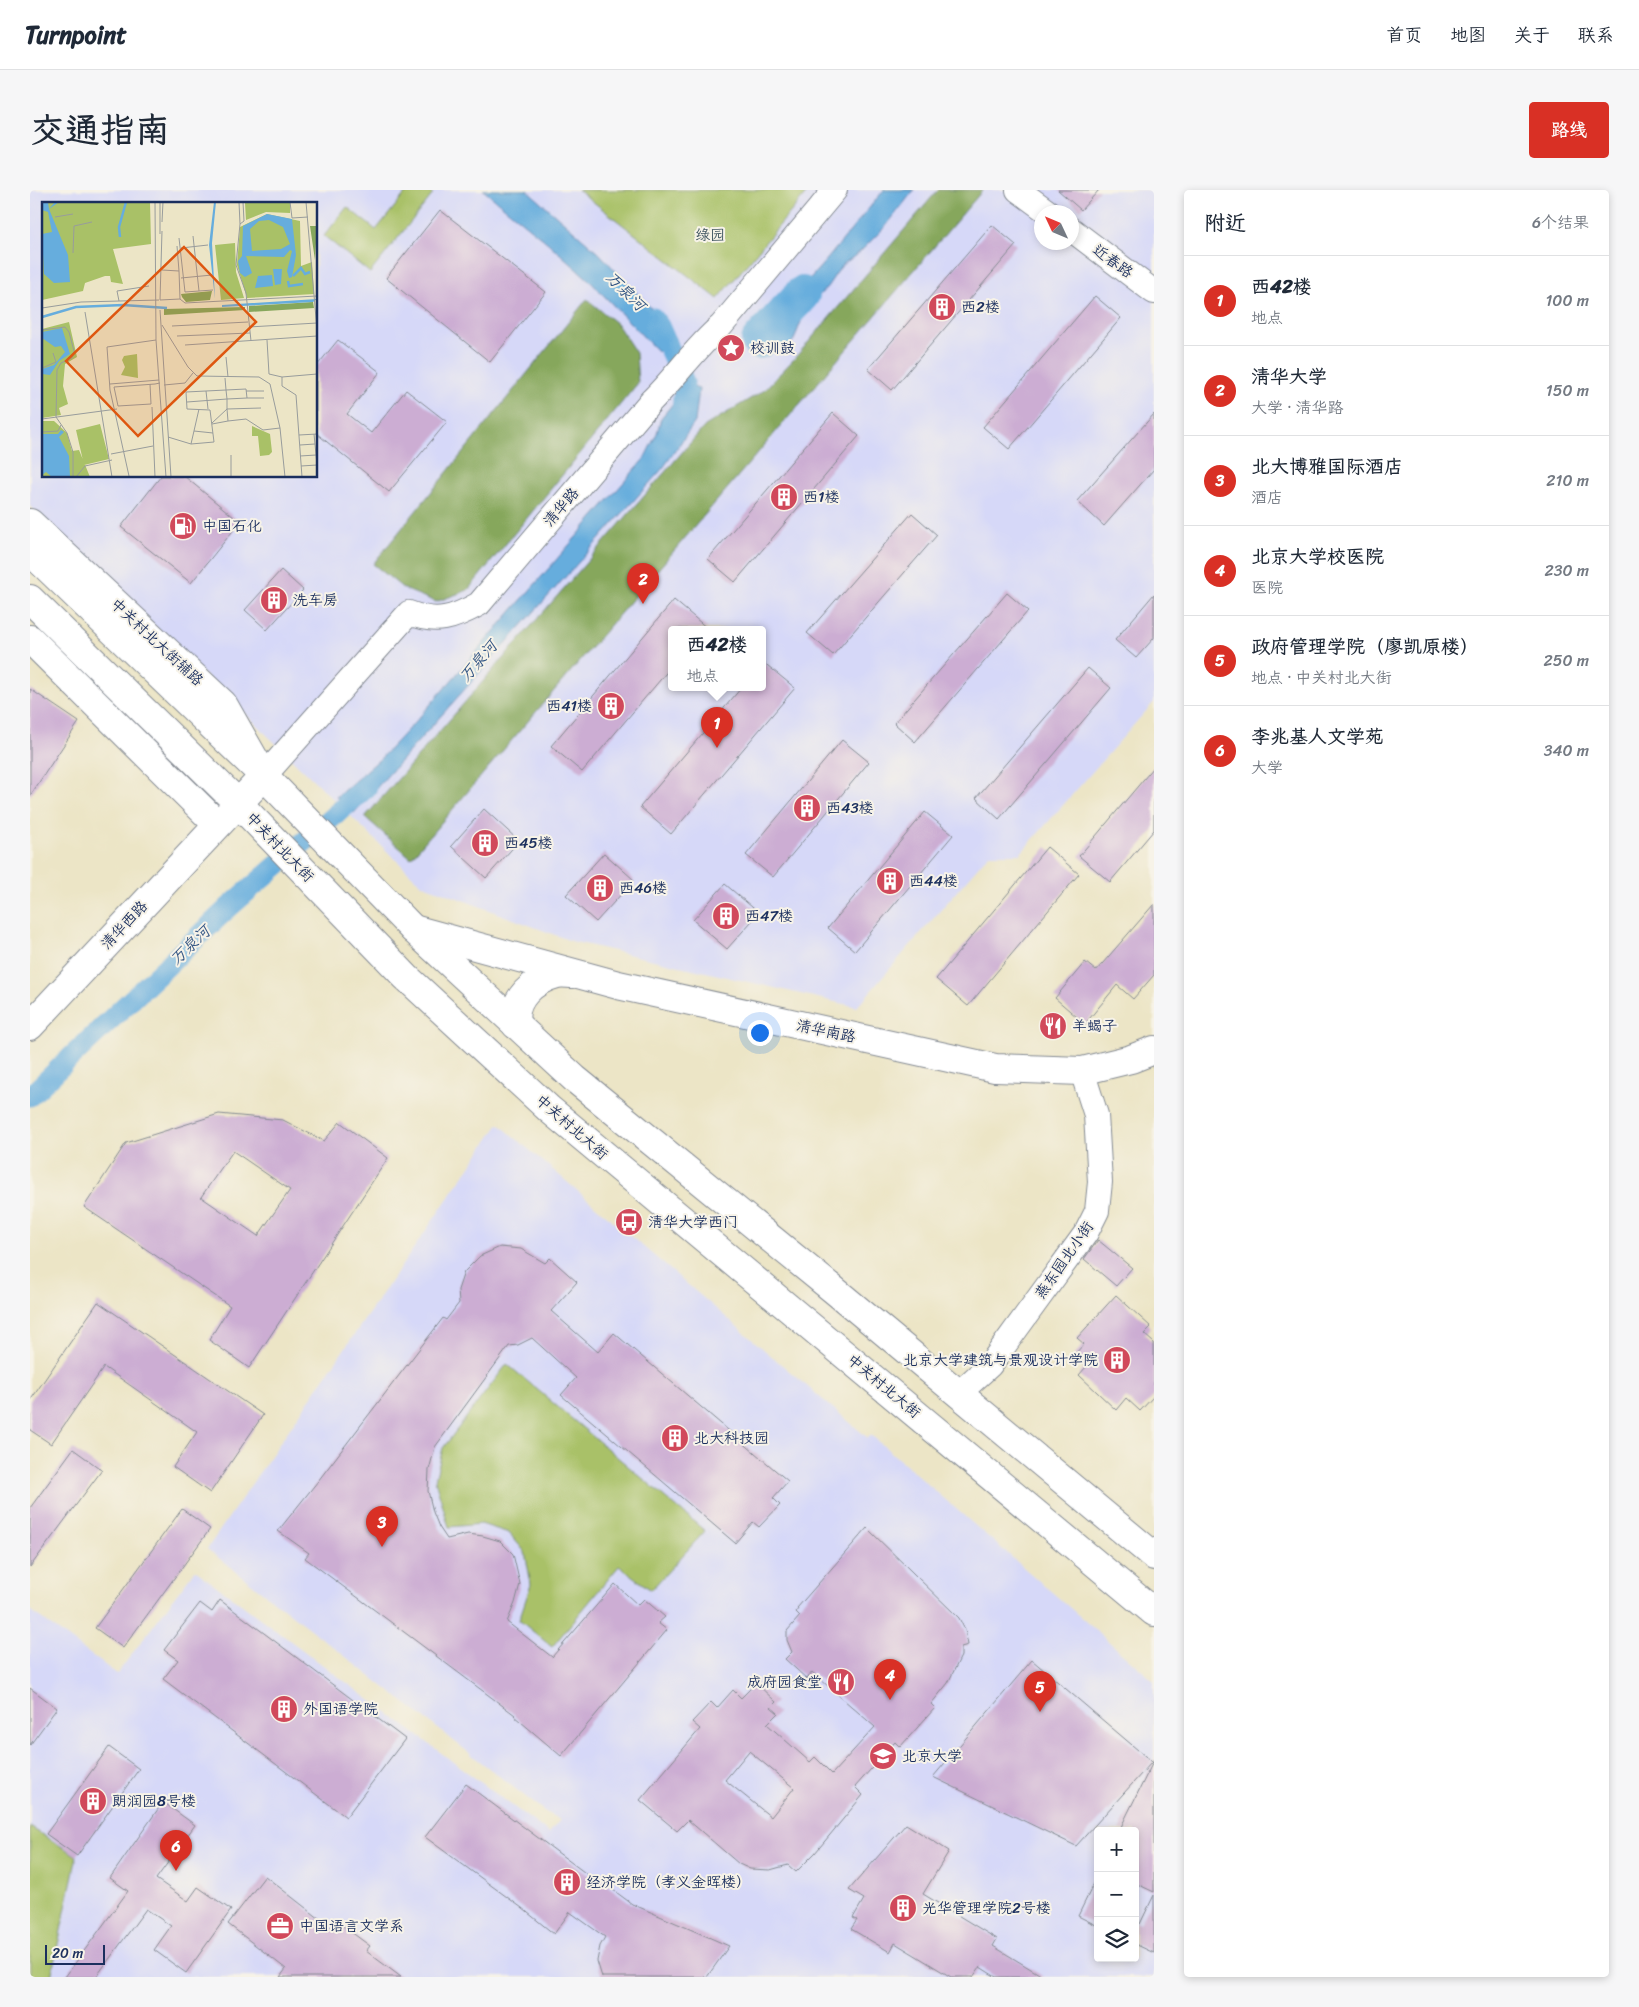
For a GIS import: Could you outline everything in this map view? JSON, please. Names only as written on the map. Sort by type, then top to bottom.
[{"type":"main road","name":"中关村北大街辅路","points":[[30,522],[223,704],[264,776]]},
{"type":"main road","points":[[30,551],[264,776],[413,929],[575,1078],[1154,1556]]},
{"type":"main road","name":"中关村北大街","points":[[30,599],[238,803],[406,977],[550,1109],[1154,1612]]},
{"type":"main road","points":[[30,639],[218,824]]},
{"type":"main road","name":"清华西路","points":[[30,1026],[264,776]]},
{"type":"main road","name":"清华南路","points":[[413,929],[618,985],[995,1068],[1082,1071],[1132,1059],[1154,1050]]},
{"type":"main road","points":[[516,1025],[515,1017],[524,993],[537,983],[558,974],[578,974]]},
{"type":"street","name":"清华路","points":[[264,776],[409,613],[422,618],[444,618],[458,616],[479,604],[651,401],[709,336],[721,326],[836,190]]},
{"type":"street","points":[[1018,190],[1038,205]]},
{"type":"street","name":"近春路","points":[[1079,235],[1154,292]]},
{"type":"street","name":"燕东园北小街","points":[[958,1394],[990,1365],[1086,1233],[1097,1210],[1100,1182],[1096,1115],[1082,1071]]},
{"type":"shaded area","points":[[30,190],[1154,190],[1154,702],[1020,854],[989,854],[857,1007],[571,941],[421,884],[30,506]]},
{"type":"shaded area","name":"北京大学","points":[[499,1124],[868,1438],[871,1435],[1154,1681],[1154,1977],[30,1977],[30,1610],[117,1674],[195,1570],[549,1833],[560,1820],[544,1811],[207,1549]]},
{"type":"green space","points":[[408,190],[428,190],[433,194],[370,273],[324,236],[347,207],[376,230]]},
{"type":"green space","name":"绿园","points":[[578,190],[809,190],[718,299]]},
{"type":"green space","points":[[938,190],[983,190],[411,858],[365,817],[705,426],[763,391],[794,359]]},
{"type":"green space","points":[[587,299],[617,324],[636,353],[638,383],[468,590],[436,602],[404,589],[373,564]]},
{"type":"green space","points":[[507,1364],[705,1531],[651,1590],[619,1566],[552,1647],[519,1620],[531,1584],[525,1552],[509,1533],[481,1524],[449,1527],[435,1480],[443,1448]]},
{"type":"green space","points":[[30,1827],[77,1856],[51,1977],[30,1977]]},
{"type":"water","points":[[483,190],[527,190],[598,252],[665,323],[672,338],[658,352],[587,278],[548,243]]},
{"type":"water","points":[[884,190],[914,190],[886,226],[860,252],[842,265],[827,287],[805,311],[794,340],[786,349],[780,347],[767,327],[828,258]]},
{"type":"water","points":[[688,385],[699,389],[695,422],[663,468],[354,813],[336,797],[380,759],[416,721],[644,459],[657,433],[661,418]]},
{"type":"building","points":[[1058,190],[1099,190],[1081,210],[1079,205],[1075,205]]},
{"type":"building","points":[[440,210],[546,292],[490,362],[386,278]]},
{"type":"building","name":"西2楼","points":[[992,225],[1016,245],[892,390],[868,369]]},
{"type":"building","points":[[1095,296],[1121,318],[1009,449],[983,427]]},
{"type":"building","points":[[338,340],[380,372],[347,414],[371,433],[406,390],[447,422],[389,492],[318,435],[318,365]]},
{"type":"building","name":"西1楼","points":[[833,413],[859,436],[735,582],[708,559]]},
{"type":"building","points":[[1154,414],[1154,469],[1104,526],[1077,501]]},
{"type":"building","points":[[159,478],[186,478],[240,522],[191,583],[121,527]]},
{"type":"building","points":[[912,513],[937,535],[833,655],[807,633]]},
{"type":"building","name":"洗车房","points":[[281,570],[303,590],[267,630],[245,610]]},
{"type":"building","points":[[1007,593],[1028,611],[915,742],[894,723]]},
{"type":"building","points":[[1154,594],[1154,638],[1136,658],[1115,640]]},
{"type":"building","name":"西41楼","points":[[674,600],[704,626],[668,626],[668,671],[582,772],[551,746]]},
{"type":"building","points":[[766,664],[795,688],[671,834],[640,807],[739,691],[766,691]]},
{"type":"building","points":[[1088,668],[1111,688],[999,819],[976,798]]},
{"type":"building","points":[[30,689],[79,722],[30,796]]},
{"type":"building","name":"西43楼","points":[[842,740],[869,762],[773,877],[746,855]]},
{"type":"building","points":[[1154,767],[1154,830],[1110,882],[1079,856]]},
{"type":"building","name":"西45楼","points":[[484,809],[519,841],[486,878],[451,846]]},
{"type":"building","name":"西44楼","points":[[925,812],[953,835],[855,951],[828,928]]},
{"type":"building","points":[[1047,847],[1079,874],[968,1006],[936,979]]},
{"type":"building","name":"西46楼","points":[[604,853],[634,880],[596,922],[566,895]]},
{"type":"building","name":"西47楼","points":[[725,884],[759,913],[727,949],[693,920]]},
{"type":"building","points":[[1154,904],[1154,975],[1133,999],[1117,985],[1085,1024],[1055,998],[1085,962],[1096,971]]},
{"type":"building","points":[[219,1114],[283,1120],[324,1141],[340,1122],[388,1158],[249,1368],[209,1340],[230,1306],[84,1207],[126,1143]],"holes":[[[233,1151],[290,1190],[258,1236],[201,1197]]]},
{"type":"building","points":[[1098,1240],[1132,1268],[1116,1286],[1084,1259]]},
{"type":"building","points":[[500,1247],[521,1249],[545,1263],[550,1258],[577,1282],[551,1311],[598,1352],[614,1333],[788,1481],[773,1498],[780,1505],[759,1527],[753,1522],[735,1543],[561,1395],[576,1378],[532,1338],[518,1345],[509,1346],[435,1447],[429,1470],[428,1491],[439,1527],[447,1539],[468,1534],[483,1536],[500,1541],[513,1554],[520,1584],[507,1622],[552,1657],[615,1584],[638,1605],[644,1599],[665,1617],[658,1623],[667,1630],[561,1756],[515,1715],[305,1558],[309,1553],[278,1531],[443,1318],[446,1320],[459,1303],[458,1290],[464,1272],[480,1256]]},
{"type":"building","name":"北京大学建筑与景观设计学院","points":[[1116,1295],[1151,1327],[1144,1334],[1154,1343],[1154,1396],[1140,1411],[1126,1398],[1116,1410],[1079,1375],[1087,1366],[1074,1355],[1084,1344],[1077,1338]]},
{"type":"building","points":[[98,1302],[263,1415],[210,1493],[173,1467],[197,1432],[104,1367],[51,1444],[30,1430],[30,1401]]},
{"type":"building","points":[[73,1449],[102,1470],[30,1567],[30,1508]]},
{"type":"building","points":[[182,1509],[210,1529],[123,1648],[95,1628]]},
{"type":"building","points":[[867,1528],[959,1618],[965,1630],[968,1645],[961,1647],[961,1656],[948,1683],[931,1704],[935,1708],[900,1747],[895,1742],[855,1787],[863,1795],[815,1853],[796,1872],[788,1865],[770,1870],[750,1869],[739,1864],[688,1820],[677,1831],[640,1800],[700,1729],[692,1722],[711,1702],[717,1708],[733,1690],[741,1698],[756,1683],[776,1702],[771,1707],[778,1713],[767,1724],[810,1762],[815,1757],[832,1774],[875,1727],[812,1672],[807,1679],[785,1659],[792,1652],[787,1640],[787,1631],[800,1616],[796,1612],[797,1608]],"holes":[[[749,1751],[794,1788],[771,1817],[725,1780]]]},
{"type":"building","name":"外国语学院","points":[[220,1600],[405,1739],[346,1817],[163,1679],[178,1660],[164,1650],[200,1603],[212,1612]]},
{"type":"building","points":[[1032,1660],[1152,1762],[1076,1846],[933,1777]]},
{"type":"building","points":[[30,1688],[57,1708],[30,1745]]},
{"type":"building","name":"朗润园8号楼","points":[[109,1747],[139,1769],[77,1856],[46,1834]]},
{"type":"building","points":[[1154,1760],[1154,1892],[1139,1885],[1139,1827],[1121,1827]]},
{"type":"building","name":"经济学院（孝义金晖楼）","points":[[466,1784],[592,1878],[593,1875],[632,1904],[729,1946],[707,1977],[602,1977],[597,1961],[600,1946],[605,1937],[570,1912],[554,1934],[522,1908],[425,1837]]},
{"type":"building","points":[[163,1802],[195,1825],[156,1879],[188,1901],[198,1887],[231,1910],[186,1973],[154,1950],[171,1926],[146,1909],[96,1977],[65,1977],[128,1891],[110,1878]]},
{"type":"building","name":"光华管理学院2号楼","points":[[906,1824],[949,1851],[923,1894],[997,1939],[993,1946],[1044,1977],[996,1977],[980,1967],[973,1977],[951,1977],[895,1943],[890,1952],[851,1929],[857,1920],[853,1918],[864,1899],[849,1890]]},
{"type":"building","name":"中国语言文学系","points":[[265,1876],[334,1930],[339,1923],[370,1946],[366,1951],[401,1977],[280,1977],[286,1969],[228,1924]]},
{"type":"building","points":[[1094,1883],[1094,1924],[1078,1916]]},
{"type":"building","points":[[1154,1895],[1154,1953],[1139,1946],[1140,1924]]},
{"type":"waterway","name":"万泉河","points":[[759,341],[802,294]]},
{"type":"waterway","name":"万泉河","points":[[653,318],[659,326],[684,382],[682,417]]},
{"type":"waterway","name":"万泉河","points":[[30,1096],[227,909],[367,787]]},
{"type":"place","name":"西2楼","points":[[942,307]]},
{"type":"place","name":"校训鼓","points":[[731,348]]},
{"type":"place","name":"西1楼","points":[[784,497]]},
{"type":"place","name":"中国石化","points":[[183,526]]},
{"type":"place","name":"洗车房","points":[[274,600]]},
{"type":"place","name":"清华大学","points":[[643,604]]},
{"type":"place","name":"西41楼","points":[[611,706]]},
{"type":"place","name":"西42楼","points":[[717,748]]},
{"type":"place","name":"西43楼","points":[[807,808]]},
{"type":"place","name":"西45楼","points":[[485,843]]},
{"type":"place","name":"西44楼","points":[[890,881]]},
{"type":"place","name":"西46楼","points":[[600,888]]},
{"type":"place","name":"西47楼","points":[[726,916]]},
{"type":"place","name":"羊蝎子","points":[[1053,1026]]},
{"type":"place","name":"清华大学西门","points":[[629,1222]]},
{"type":"place","name":"北京大学建筑与景观设计学院","points":[[1117,1360]]},
{"type":"place","name":"北大科技园","points":[[675,1438]]},
{"type":"place","name":"北大博雅国际酒店","points":[[382,1547]]},
{"type":"place","name":"成府园食堂","points":[[841,1682]]},
{"type":"place","name":"北京大学校医院","points":[[890,1700]]},
{"type":"place","name":"外国语学院","points":[[284,1709]]},
{"type":"place","name":"政府管理学院（廖凯原楼）","points":[[1040,1712]]},
{"type":"place","name":"北京大学","points":[[883,1756]]},
{"type":"place","name":"朗润园8号楼","points":[[93,1801]]},
{"type":"place","name":"李兆基人文学苑","points":[[176,1871]]},
{"type":"place","name":"经济学院（孝义金晖楼）","points":[[567,1882]]},
{"type":"place","name":"光华管理学院2号楼","points":[[903,1908]]},
{"type":"place","name":"中国语言文学系","points":[[280,1926]]}]
